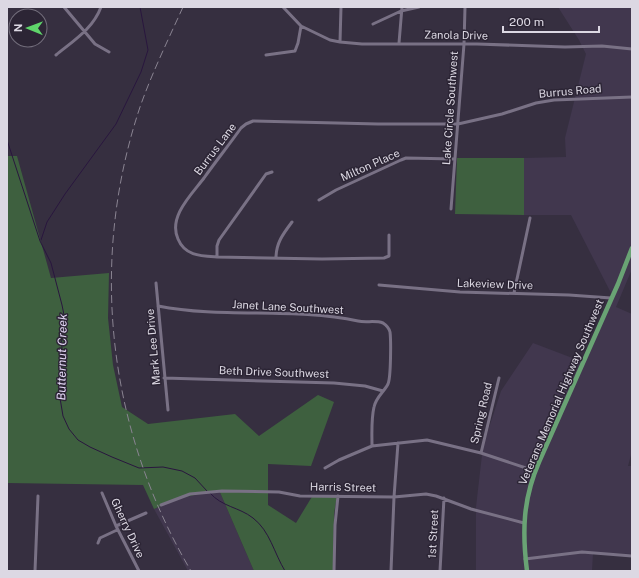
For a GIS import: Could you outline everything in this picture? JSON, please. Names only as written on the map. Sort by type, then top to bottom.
[{"type":"main road","name":"Veterans Memorial Highway Southwest","points":[[527,571],[525,559],[524,523],[527,499],[535,471],[612,298],[632,248]]},
{"type":"street","points":[[64,7],[97,46],[109,52]]},
{"type":"street","points":[[56,55],[94,22],[101,7]]},
{"type":"street","points":[[266,55],[295,51],[298,43],[301,26],[283,7]]},
{"type":"street","points":[[340,42],[341,7]]},
{"type":"street","points":[[373,24],[401,9],[419,7]]},
{"type":"street","name":"Lake Circle Southwest","points":[[451,210],[464,44],[465,7]]},
{"type":"street","points":[[399,43],[401,9]]},
{"type":"street","name":"Zanola Drive","points":[[301,26],[330,40],[362,44],[399,43],[565,47],[602,46],[632,50]]},
{"type":"street","name":"Burrus Road","points":[[458,124],[502,114],[536,103],[554,100],[632,97]]},
{"type":"street","name":"Burrus Lane","points":[[389,235],[389,256],[384,258],[276,258],[217,257],[193,254],[185,250],[179,243],[174,232],[177,217],[187,200],[241,128],[253,121],[458,124]]},
{"type":"street","name":"Milton Place","points":[[318,200],[336,190],[406,158],[455,159]]},
{"type":"street","points":[[217,257],[217,246],[219,240],[266,174],[272,172]]},
{"type":"street","points":[[514,294],[530,218]]},
{"type":"street","points":[[276,258],[276,250],[279,240],[292,222]]},
{"type":"street","name":"Mark Lee Drive","points":[[156,283],[168,410]]},
{"type":"street","name":"Lakeview Drive","points":[[379,285],[460,292],[612,298]]},
{"type":"street","name":"Janet Lane Southwest","points":[[158,306],[188,311],[333,316],[360,322],[381,322],[388,327],[390,332],[390,372],[388,384],[377,397],[374,406],[372,416],[372,446]]},
{"type":"street","name":"Beth Drive Southwest","points":[[164,378],[334,383],[365,386],[382,391]]},
{"type":"street","name":"Spring Road","points":[[481,453],[499,378]]},
{"type":"street","points":[[325,468],[339,460],[372,446],[426,440],[481,453],[535,471]]},
{"type":"street","points":[[392,571],[394,497],[398,443]]},
{"type":"street","name":"Harris Street","points":[[161,505],[190,494],[222,491],[279,492],[300,496],[394,497],[426,494],[444,498],[467,508],[524,523]]},
{"type":"street","name":"Gherry Drive","points":[[102,493],[117,528],[139,571]]},
{"type":"street","points":[[35,571],[38,496]]},
{"type":"street","points":[[334,571],[335,525],[338,496]]},
{"type":"street","name":"1st Street","points":[[440,571],[444,498]]},
{"type":"street","points":[[98,542],[100,538],[146,513]]},
{"type":"street","points":[[525,559],[582,552],[632,556]]},
{"type":"shaded area","points":[[558,7],[632,7],[632,269],[616,307],[632,314],[632,451],[628,466],[632,466],[632,554],[593,553],[592,571],[476,571],[476,507],[483,446],[501,391],[533,343],[583,362],[611,293],[571,215],[524,215],[524,158],[566,157],[565,138],[586,54]]},
{"type":"shaded area","points":[[219,490],[254,571],[188,571],[154,509],[180,498]]},
{"type":"green space","points":[[7,156],[17,156],[51,278],[109,273],[108,318],[113,365],[122,407],[148,424],[235,414],[259,436],[318,395],[334,402],[311,466],[268,464],[268,505],[296,523],[313,495],[337,495],[334,514],[333,571],[254,571],[219,490],[180,498],[154,509],[143,485],[7,483]]},
{"type":"green space","points":[[457,158],[524,158],[524,215],[455,214]]},
{"type":"waterway","points":[[41,240],[47,222],[65,194],[116,124],[141,72],[148,50],[140,7]]},
{"type":"waterway","name":"Butternut Creek","points":[[7,140],[40,241],[51,263],[62,305],[64,315],[60,328],[62,348],[59,392],[63,416],[69,429],[78,440],[90,447],[139,468],[163,467],[182,471],[195,478],[207,491]]},
{"type":"waterway","name":"Butternut Creek","points":[[210,493],[225,504],[248,514],[259,523],[268,536],[285,571]]},
{"type":"railway","points":[[183,7],[160,57],[140,107],[124,166],[114,225],[111,285],[115,345],[125,403],[141,461],[163,517],[191,571]]}]
